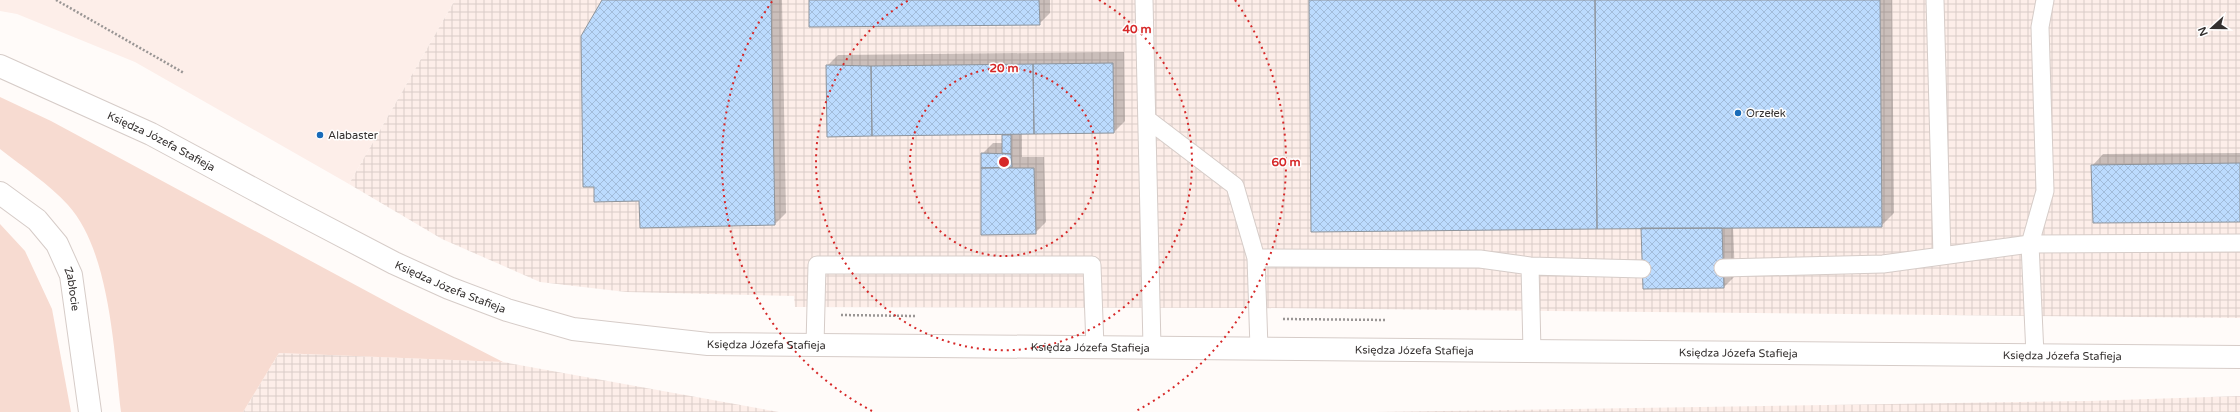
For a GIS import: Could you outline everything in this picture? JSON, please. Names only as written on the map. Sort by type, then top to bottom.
[{"type":"street","name":"Księdza Józefa Stafieja","points":[[0,66],[152,134],[394,263],[450,288],[507,310],[573,329],[708,344],[2240,357]]},
{"type":"street","name":"Zabłocie","points":[[0,194],[37,220],[57,244],[71,275],[90,412]]},
{"type":"lane","points":[[1144,0],[1152,347]]},
{"type":"lane","points":[[1936,0],[1942,256]]},
{"type":"lane","points":[[2035,355],[2030,244],[2045,191],[2040,27],[2045,0]]},
{"type":"lane","points":[[1147,119],[1235,186],[1256,258],[1259,348]]},
{"type":"lane","points":[[1723,268],[1883,264],[2030,244],[2240,243]]},
{"type":"lane","points":[[1256,258],[1480,258],[1530,266],[1642,268]]},
{"type":"lane","points":[[815,345],[817,265],[1092,265],[1095,347]]},
{"type":"lane","points":[[1530,266],[1532,351]]},
{"type":"path","points":[[56,0],[184,73]]},
{"type":"shaded area","name":"Alabaster","points":[[0,0],[455,0],[349,184],[135,62],[17,14],[0,11]]},
{"type":"shaded area","name":"Orzełek","points":[[455,0],[2240,0],[2240,318],[1258,308],[795,307],[794,296],[626,292],[540,282],[442,239],[349,184]]},
{"type":"shaded area","points":[[0,97],[51,121],[400,309],[503,362],[279,353],[243,412],[121,412],[108,303],[93,248],[82,225],[61,197],[0,149]]},
{"type":"shaded area","points":[[0,224],[25,251],[52,309],[71,412],[0,412]]},
{"type":"shaded area","points":[[279,353],[503,362],[779,412],[243,412]]},
{"type":"shaded area","points":[[2240,396],[2240,412],[1375,412],[2088,401]]},
{"type":"building","points":[[602,0],[771,0],[775,225],[640,228],[639,201],[594,202],[594,187],[583,187],[581,36]]},
{"type":"building","points":[[809,0],[1039,0],[1040,25],[809,27]]},
{"type":"building","points":[[1309,0],[1595,0],[1597,229],[1311,232]]},
{"type":"building","name":"Orzełek","points":[[1595,0],[1880,0],[1882,227],[1597,229]]},
{"type":"building","points":[[1113,63],[1114,133],[1034,134],[1033,64]]},
{"type":"building","points":[[1033,64],[1034,134],[872,136],[871,66]]},
{"type":"building","points":[[826,65],[871,66],[872,136],[827,137]]},
{"type":"building","points":[[1002,135],[1011,135],[1011,154],[1002,153]]},
{"type":"building","points":[[981,153],[1011,154],[1012,167],[981,168]]},
{"type":"building","points":[[2240,163],[2240,222],[2093,223],[2091,165]]},
{"type":"building","points":[[981,168],[1034,168],[1036,234],[981,235]]},
{"type":"building","points":[[1641,228],[1722,228],[1724,288],[1643,289]]},
{"type":"place","name":"Orzełek","points":[[1738,113]]},
{"type":"place","name":"Alabaster","points":[[320,135]]}]
